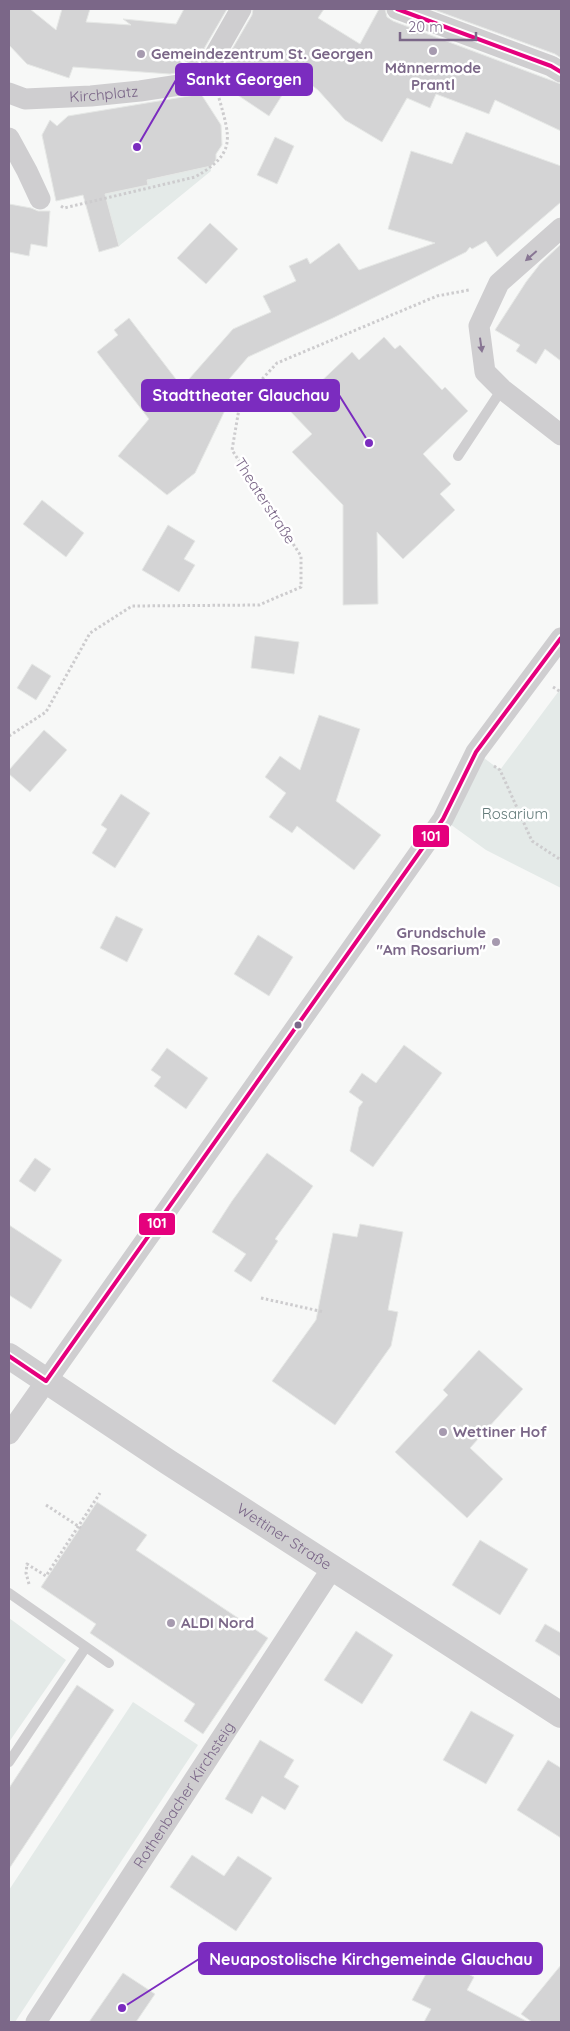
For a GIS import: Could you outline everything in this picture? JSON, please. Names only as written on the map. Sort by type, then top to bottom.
[{"type":"street","points":[[203,80],[216,52],[241,9]]},
{"type":"street","points":[[397,9],[551,66],[561,72]]},
{"type":"street","name":"Kirchplatz","points":[[9,92],[25,99],[91,96],[203,80]]},
{"type":"street","points":[[9,138],[28,171],[40,200]]},
{"type":"street","points":[[561,228],[499,283],[479,326],[485,372],[561,435]]},
{"type":"street","points":[[9,1434],[437,827],[476,752],[561,638]]},
{"type":"street","name":"Wettiner Straße","points":[[9,1356],[168,1462],[561,1715]]},
{"type":"street","name":"Rothenbacher Kirchsteig","points":[[36,2022],[333,1567]]},
{"type":"lane","points":[[458,456],[502,388]]},
{"type":"lane","points":[[9,1593],[109,1663]]},
{"type":"lane","points":[[9,1762],[86,1647]]},
{"type":"path","points":[[40,200],[55,201],[64,208],[195,176],[210,168],[220,160],[229,134],[215,85],[203,80]]},
{"type":"path","name":"Theaterstraße","points":[[9,736],[46,712],[90,633],[132,606],[260,605],[301,587],[301,556],[232,450],[240,403],[277,363],[437,296],[499,283]]},
{"type":"path","points":[[500,770],[532,841],[561,860]]},
{"type":"path","points":[[261,1298],[324,1312]]},
{"type":"path","points":[[31,1609],[42,1594],[29,1585],[26,1573],[28,1564],[46,1576],[80,1527],[100,1493]]},
{"type":"path","points":[[46,1505],[80,1527]]},
{"type":"green space","points":[[210,166],[211,171],[119,246],[103,190]]},
{"type":"green space","name":"Rosarium","points":[[561,688],[561,888],[486,850],[443,819],[476,752],[500,770]]},
{"type":"green space","points":[[9,1618],[66,1660],[9,1742]]},
{"type":"green space","points":[[133,1702],[198,1745],[15,2022],[9,2022],[9,1890]]},
{"type":"building","points":[[9,9],[30,9],[56,30],[62,9],[90,9],[86,22],[131,25],[123,19],[176,24],[184,9],[227,9],[205,47],[196,68],[176,55],[187,71],[170,74],[73,67],[69,78],[27,64],[9,45]]},
{"type":"building","points":[[253,9],[324,9],[318,18],[360,44],[379,9],[385,9],[387,17],[393,21],[561,84],[561,131],[495,100],[489,114],[436,94],[430,108],[407,98],[382,142],[345,120],[318,90],[296,73],[269,116],[227,88],[244,86],[243,79],[220,77],[227,58],[252,15]]},
{"type":"building","points":[[432,9],[561,9],[561,58],[555,54]]},
{"type":"building","points":[[201,94],[221,125],[222,145],[216,154],[216,160],[211,166],[147,180],[148,185],[105,194],[119,246],[99,252],[83,195],[56,201],[42,135],[50,120],[57,126],[68,116]]},
{"type":"building","points":[[466,132],[561,166],[561,202],[497,257],[486,241],[472,249],[470,247],[466,252],[333,318],[248,357],[212,399],[227,406],[195,473],[167,495],[118,456],[149,419],[97,352],[118,335],[114,330],[129,318],[182,387],[233,329],[271,312],[263,296],[296,281],[289,266],[307,258],[310,264],[339,243],[359,270],[435,243],[388,229],[411,151],[452,164]]},
{"type":"building","points":[[275,137],[294,146],[277,184],[257,175]]},
{"type":"building","points":[[9,204],[38,211],[50,211],[47,247],[31,244],[29,256],[9,252]]},
{"type":"building","points":[[210,223],[238,249],[206,284],[177,258]]},
{"type":"building","points":[[561,244],[561,361],[545,349],[536,364],[516,351],[520,345],[495,330],[526,282],[540,264]]},
{"type":"building","points":[[384,337],[395,349],[400,345],[442,390],[445,387],[468,411],[423,454],[451,484],[440,494],[455,510],[403,559],[377,532],[378,604],[343,605],[343,505],[292,452],[312,434],[290,411],[352,352],[359,360]]},
{"type":"building","points":[[42,500],[84,533],[66,557],[23,524]]},
{"type":"building","points":[[168,525],[195,541],[184,559],[195,565],[179,592],[142,570]]},
{"type":"building","points":[[255,636],[299,642],[294,674],[251,668]]},
{"type":"building","points":[[32,664],[51,676],[36,700],[17,688]]},
{"type":"building","points":[[319,715],[360,729],[336,801],[381,835],[354,870],[297,826],[292,833],[269,817],[286,793],[265,777],[280,756],[300,770]]},
{"type":"building","points":[[44,730],[67,750],[30,792],[9,774],[9,770]]},
{"type":"building","points":[[121,794],[150,813],[115,868],[92,853],[107,829],[101,825]]},
{"type":"building","points":[[116,916],[143,929],[127,962],[100,948]]},
{"type":"building","points":[[258,935],[293,957],[269,996],[234,974]]},
{"type":"building","points":[[404,1045],[442,1073],[373,1167],[350,1151],[359,1107],[363,1102],[349,1092],[362,1073],[376,1083]]},
{"type":"building","points":[[167,1048],[208,1078],[186,1109],[154,1086],[161,1077],[151,1070]]},
{"type":"building","points":[[267,1153],[313,1186],[275,1239],[278,1241],[251,1282],[234,1271],[246,1254],[212,1232]]},
{"type":"building","points":[[35,1158],[51,1169],[35,1192],[19,1181]]},
{"type":"building","points":[[360,1224],[403,1232],[388,1310],[398,1312],[391,1346],[335,1425],[272,1381],[316,1320],[333,1233],[357,1237]]},
{"type":"building","points":[[9,1225],[62,1260],[31,1309],[9,1295]]},
{"type":"building","name":"Wettiner Hof","points":[[479,1350],[523,1389],[470,1448],[503,1479],[467,1518],[395,1452],[448,1395],[443,1390]]},
{"type":"building","name":"ALDI Nord","points":[[97,1502],[147,1535],[136,1550],[268,1638],[203,1734],[184,1721],[195,1704],[90,1633],[96,1624],[41,1587]]},
{"type":"building","points":[[480,1540],[528,1569],[500,1615],[452,1585]]},
{"type":"building","points":[[545,1624],[561,1633],[561,1657],[535,1641]]},
{"type":"building","points":[[356,1631],[393,1655],[362,1704],[324,1680]]},
{"type":"building","points":[[77,1685],[114,1710],[9,1869],[9,1788]]},
{"type":"building","points":[[471,1711],[514,1735],[486,1784],[443,1760]]},
{"type":"building","points":[[260,1740],[294,1760],[284,1777],[299,1786],[285,1810],[262,1796],[252,1814],[225,1799]]},
{"type":"building","points":[[548,1760],[561,1768],[561,1838],[517,1810]]},
{"type":"building","points":[[192,1855],[224,1876],[238,1856],[272,1878],[236,1931],[170,1887]]},
{"type":"building","points":[[435,1957],[474,1977],[467,1990],[528,2022],[424,2022],[431,2009],[412,2000]]},
{"type":"building","points":[[561,1965],[561,2022],[532,2022],[521,2014]]},
{"type":"building","points":[[123,1973],[155,1994],[136,2022],[89,2022]]},
{"type":"transit line","name":"101","points":[[397,9],[551,66],[561,72]]},
{"type":"transit line","name":"101","points":[[9,1356],[46,1381],[443,819],[476,752],[561,638]]},
{"type":"place","name":"Männermode Prantl","points":[[433,51]]},
{"type":"place","name":"Gemeindezentrum St. Georgen","points":[[141,54]]},
{"type":"place","name":"Sankt Georgen","points":[[137,147]]},
{"type":"place","name":"Stadttheater Glauchau","points":[[369,443]]},
{"type":"place","name":"Grundschule \"Am Rosarium\"","points":[[496,942]]},
{"type":"place","name":"Wettiner Hof","points":[[443,1432]]},
{"type":"place","name":"ALDI Nord","points":[[171,1623]]},
{"type":"place","name":"Neuapostolische Kirchgemeinde Glauchau","points":[[122,2008]]}]
